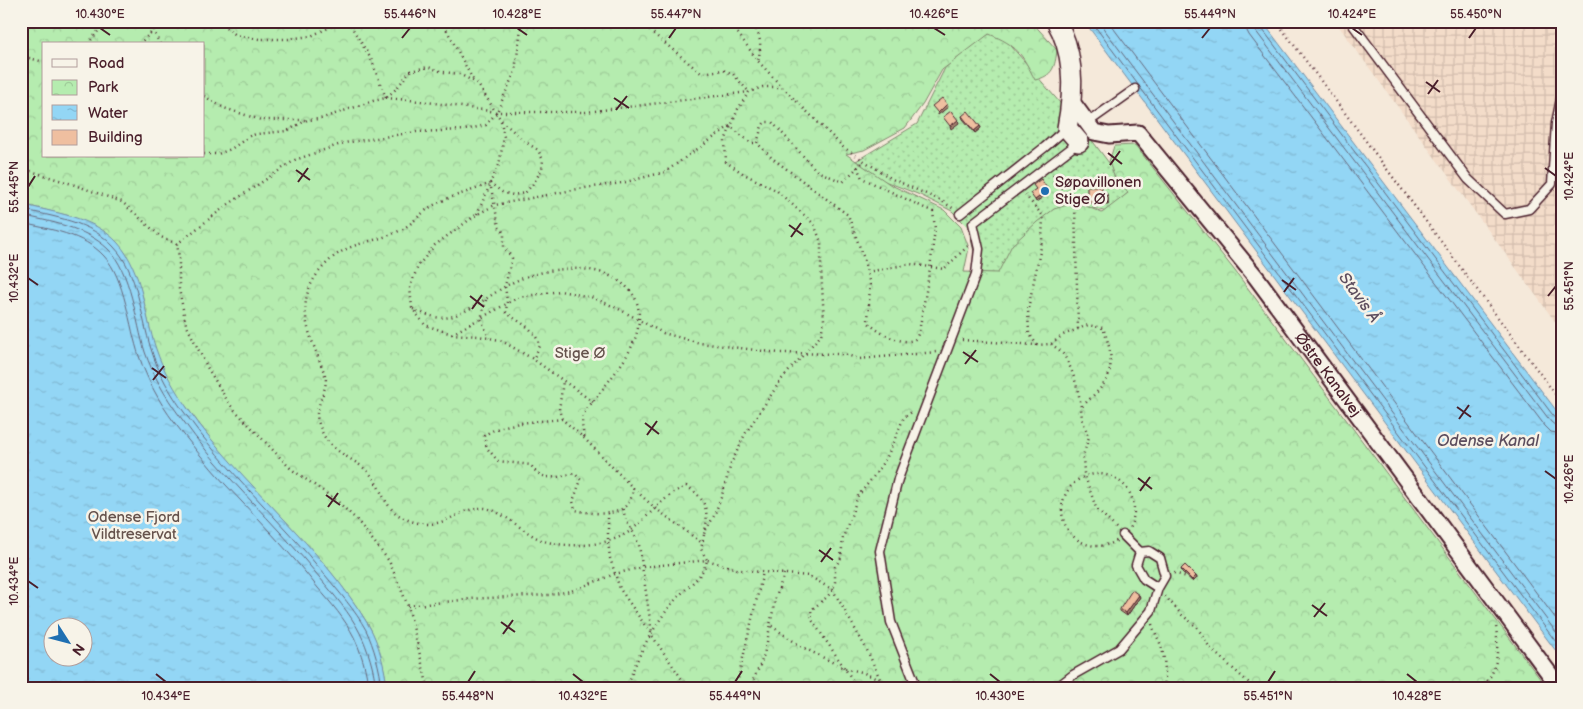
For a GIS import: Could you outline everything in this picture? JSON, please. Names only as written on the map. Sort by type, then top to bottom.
[{"type":"street","points":[[1056,21],[1062,32],[1070,59],[1072,102],[1082,132]]},
{"type":"street","name":"Østre Kanalvej","points":[[1082,132],[1109,135],[1138,133],[1256,277],[1560,688]]},
{"type":"lane","points":[[1350,21],[1468,179],[1505,214],[1529,209],[1552,184],[1556,123],[1562,94]]},
{"type":"lane","points":[[916,688],[891,622],[880,551],[898,479],[976,274],[979,249],[973,223],[1046,166],[1082,132],[1135,89]]},
{"type":"lane","points":[[960,214],[1045,147],[1082,132]]},
{"type":"lane","points":[[1123,535],[1140,552]]},
{"type":"lane","points":[[1056,688],[1072,675],[1120,649],[1151,610],[1158,588],[1165,576],[1160,558],[1149,551],[1140,552]]},
{"type":"lane","points":[[1140,552],[1136,565],[1144,579],[1158,588]]},
{"type":"path","points":[[90,42],[106,21]]},
{"type":"path","points":[[148,21],[159,42]]},
{"type":"path","points":[[141,42],[161,21]]},
{"type":"path","points":[[218,21],[236,35],[259,39],[288,40],[312,36],[343,21]]},
{"type":"path","points":[[348,21],[371,59],[386,98]]},
{"type":"path","points":[[442,21],[474,81]]},
{"type":"path","points":[[177,244],[226,206],[295,160],[344,143],[416,132],[472,128],[486,125],[497,112],[515,71],[522,21]]},
{"type":"path","points":[[638,21],[701,73],[723,70],[733,74],[749,92]]},
{"type":"path","points":[[729,21],[758,61],[843,147],[892,179],[942,201],[960,214]]},
{"type":"path","points":[[751,21],[759,32],[761,48],[758,61]]},
{"type":"path","points":[[1276,21],[1562,403]]},
{"type":"path","points":[[21,52],[29,58],[42,61]]},
{"type":"path","points":[[386,98],[397,88],[410,71],[428,67],[443,72],[459,74],[477,83],[497,112],[501,120],[504,137],[498,165],[476,215]]},
{"type":"path","points":[[205,97],[224,108],[261,120],[308,120],[320,119],[386,98],[497,112],[586,112],[749,92],[763,87],[782,87]]},
{"type":"path","points":[[704,534],[714,516],[731,464],[746,434],[780,380],[821,335],[824,320],[821,268],[822,242],[814,224],[776,190],[744,174],[726,162],[725,141],[738,109],[749,92]]},
{"type":"path","points":[[205,154],[218,154],[250,136],[287,131],[308,120]]},
{"type":"path","points":[[490,183],[502,192],[512,195],[525,193],[534,184],[542,169],[543,160],[538,150],[524,141],[501,120]]},
{"type":"path","points":[[757,143],[762,126],[765,122],[772,122],[817,171],[843,182],[864,160]]},
{"type":"path","points":[[730,126],[751,143],[757,143],[772,158],[848,215],[870,285],[868,322],[872,328],[895,339],[906,341],[915,339],[919,332],[930,268],[934,229],[933,212],[862,178],[857,167]]},
{"type":"path","points":[[593,402],[533,359],[500,340],[452,334],[426,325],[412,308],[410,287],[418,266],[435,245],[476,215],[495,205],[578,189],[622,183],[665,172],[730,126]]},
{"type":"path","points":[[1046,166],[1075,205],[1078,329]]},
{"type":"path","points":[[21,168],[122,202],[161,237],[177,244]]},
{"type":"path","points":[[490,183],[498,227],[504,233],[504,247],[512,258],[505,286],[506,312],[517,321],[526,325],[537,337],[540,346],[533,359]]},
{"type":"path","points":[[490,183],[434,205],[399,231],[352,245],[338,253],[323,266],[310,284],[305,304],[306,322],[327,378],[317,414],[320,429],[333,448],[369,473],[396,514],[413,523],[431,524],[449,519],[466,510],[485,508],[494,511],[545,541],[575,546],[608,541],[632,530],[677,490],[686,486],[696,491],[702,497],[707,517],[702,543],[702,549],[707,560],[706,566],[701,574],[676,599],[656,626],[640,654],[627,688]]},
{"type":"path","points":[[1018,187],[1043,216],[1042,242],[1028,309],[1029,333],[1037,345]]},
{"type":"path","points":[[867,272],[910,264],[944,269],[977,237]]},
{"type":"path","points":[[177,244],[179,289],[186,324],[207,367],[230,405],[291,469],[336,500],[357,520],[389,561],[408,606],[428,688]]},
{"type":"path","points":[[412,308],[432,317],[448,318],[470,309],[517,280],[537,273],[561,269],[588,270],[610,276],[627,287],[638,302],[639,329],[633,346],[584,415],[582,427],[586,439]]},
{"type":"path","points":[[452,334],[519,297],[560,291],[591,297],[617,308],[663,333],[700,343],[779,353],[844,354],[859,358],[946,352]]},
{"type":"path","points":[[486,300],[480,319],[489,338]]},
{"type":"path","points":[[951,338],[1037,345],[1051,344],[1063,335],[1088,324],[1103,328],[1110,346],[1110,370],[1104,385],[1081,408]]},
{"type":"path","points":[[1051,344],[1063,353],[1079,395],[1082,419],[1089,437],[1083,456],[1085,476],[1096,508],[1123,535]]},
{"type":"path","points":[[563,381],[559,410],[562,419],[586,439],[655,508],[702,543]]},
{"type":"path","points":[[858,688],[812,620],[810,614],[811,610],[827,597],[832,590],[835,582],[835,567],[841,558],[843,538],[858,496],[888,455],[904,417],[916,409],[923,399],[929,396]]},
{"type":"path","points":[[562,419],[511,425],[491,430],[484,436],[487,448],[498,461],[531,465],[535,472],[549,478],[574,473],[581,480],[573,501],[575,510],[587,513],[608,513],[623,509],[632,498],[633,488]]},
{"type":"path","points":[[1099,474],[1111,476],[1121,482],[1129,492],[1133,502],[1134,514],[1130,526],[1123,535],[1111,543],[1093,545],[1076,538],[1068,528],[1063,516],[1064,498],[1071,486],[1085,476],[1099,474]]},
{"type":"path","points":[[623,509],[626,521],[639,545],[652,634]]},
{"type":"path","points":[[608,513],[610,558],[620,589],[688,688]]},
{"type":"path","points":[[408,606],[571,591],[615,574],[643,567],[707,560],[740,570],[809,576],[832,590],[867,650],[884,688]]},
{"type":"path","points":[[736,688],[763,572]]},
{"type":"path","points":[[1165,576],[1177,572],[1187,577]]},
{"type":"path","points":[[748,688],[767,647],[776,597],[784,574]]},
{"type":"path","points":[[1158,588],[1182,615],[1197,627],[1210,648],[1257,688]]},
{"type":"path","points":[[1480,688],[1497,662],[1498,646],[1494,599]]},
{"type":"path","points":[[1151,610],[1154,631],[1163,657],[1164,688]]},
{"type":"path","points":[[770,625],[802,647],[844,668],[862,672],[882,681]]},
{"type":"shaded area","points":[[1335,21],[1562,21],[1562,331]]},
{"type":"green space","name":"Stige Ø","points":[[21,21],[1031,21],[1057,50],[1054,66],[1046,76],[1035,80],[1018,51],[1006,42],[989,34],[942,70],[923,104],[905,128],[864,150],[846,154],[891,185],[944,210],[961,227],[969,248],[964,272],[998,273],[1012,245],[1054,209],[1077,202],[1102,213],[1128,193],[1114,176],[1109,162],[1114,146],[1135,145],[1235,271],[1547,688],[387,688],[383,665],[375,639],[355,605],[308,545],[238,471],[185,405],[193,422],[359,615],[21,688],[21,205],[151,334],[142,294],[125,252],[74,217],[21,204]]},
{"type":"green space","points":[[992,33],[1006,40],[1091,139],[1130,191],[1107,212],[1081,205],[999,277],[978,277],[968,227],[952,211],[920,195],[882,180],[856,161],[917,124],[945,68],[977,40]]},
{"type":"water","name":"Odense Kanal","points":[[1084,21],[1262,21],[1562,418],[1562,659]]},
{"type":"water","name":"Odense Fjord Vildtreservat","points":[[21,204],[85,221],[108,234],[118,243],[133,266],[156,349],[174,387],[209,437],[305,542],[350,597],[376,640],[387,688],[21,688]]},
{"type":"building","points":[[942,98],[947,104],[938,113],[932,106]]},
{"type":"building","points":[[951,111],[958,120],[950,126],[943,117]]},
{"type":"building","points":[[968,111],[980,126],[974,131],[962,116]]},
{"type":"building","points":[[1041,179],[1048,190],[1035,200],[1030,193],[1036,189],[1033,185]]},
{"type":"building","points":[[1087,187],[1102,187],[1102,192],[1106,192],[1106,199],[1087,199]]},
{"type":"building","points":[[1185,565],[1196,576],[1192,580],[1181,569]]},
{"type":"building","points":[[1132,590],[1139,595],[1126,613],[1120,609]]},
{"type":"place","name":"Søpavillonen Stige Ø","points":[[1045,191]]},
{"type":"water label","name":"Stavis Å","points":[[1360,297]]}]
